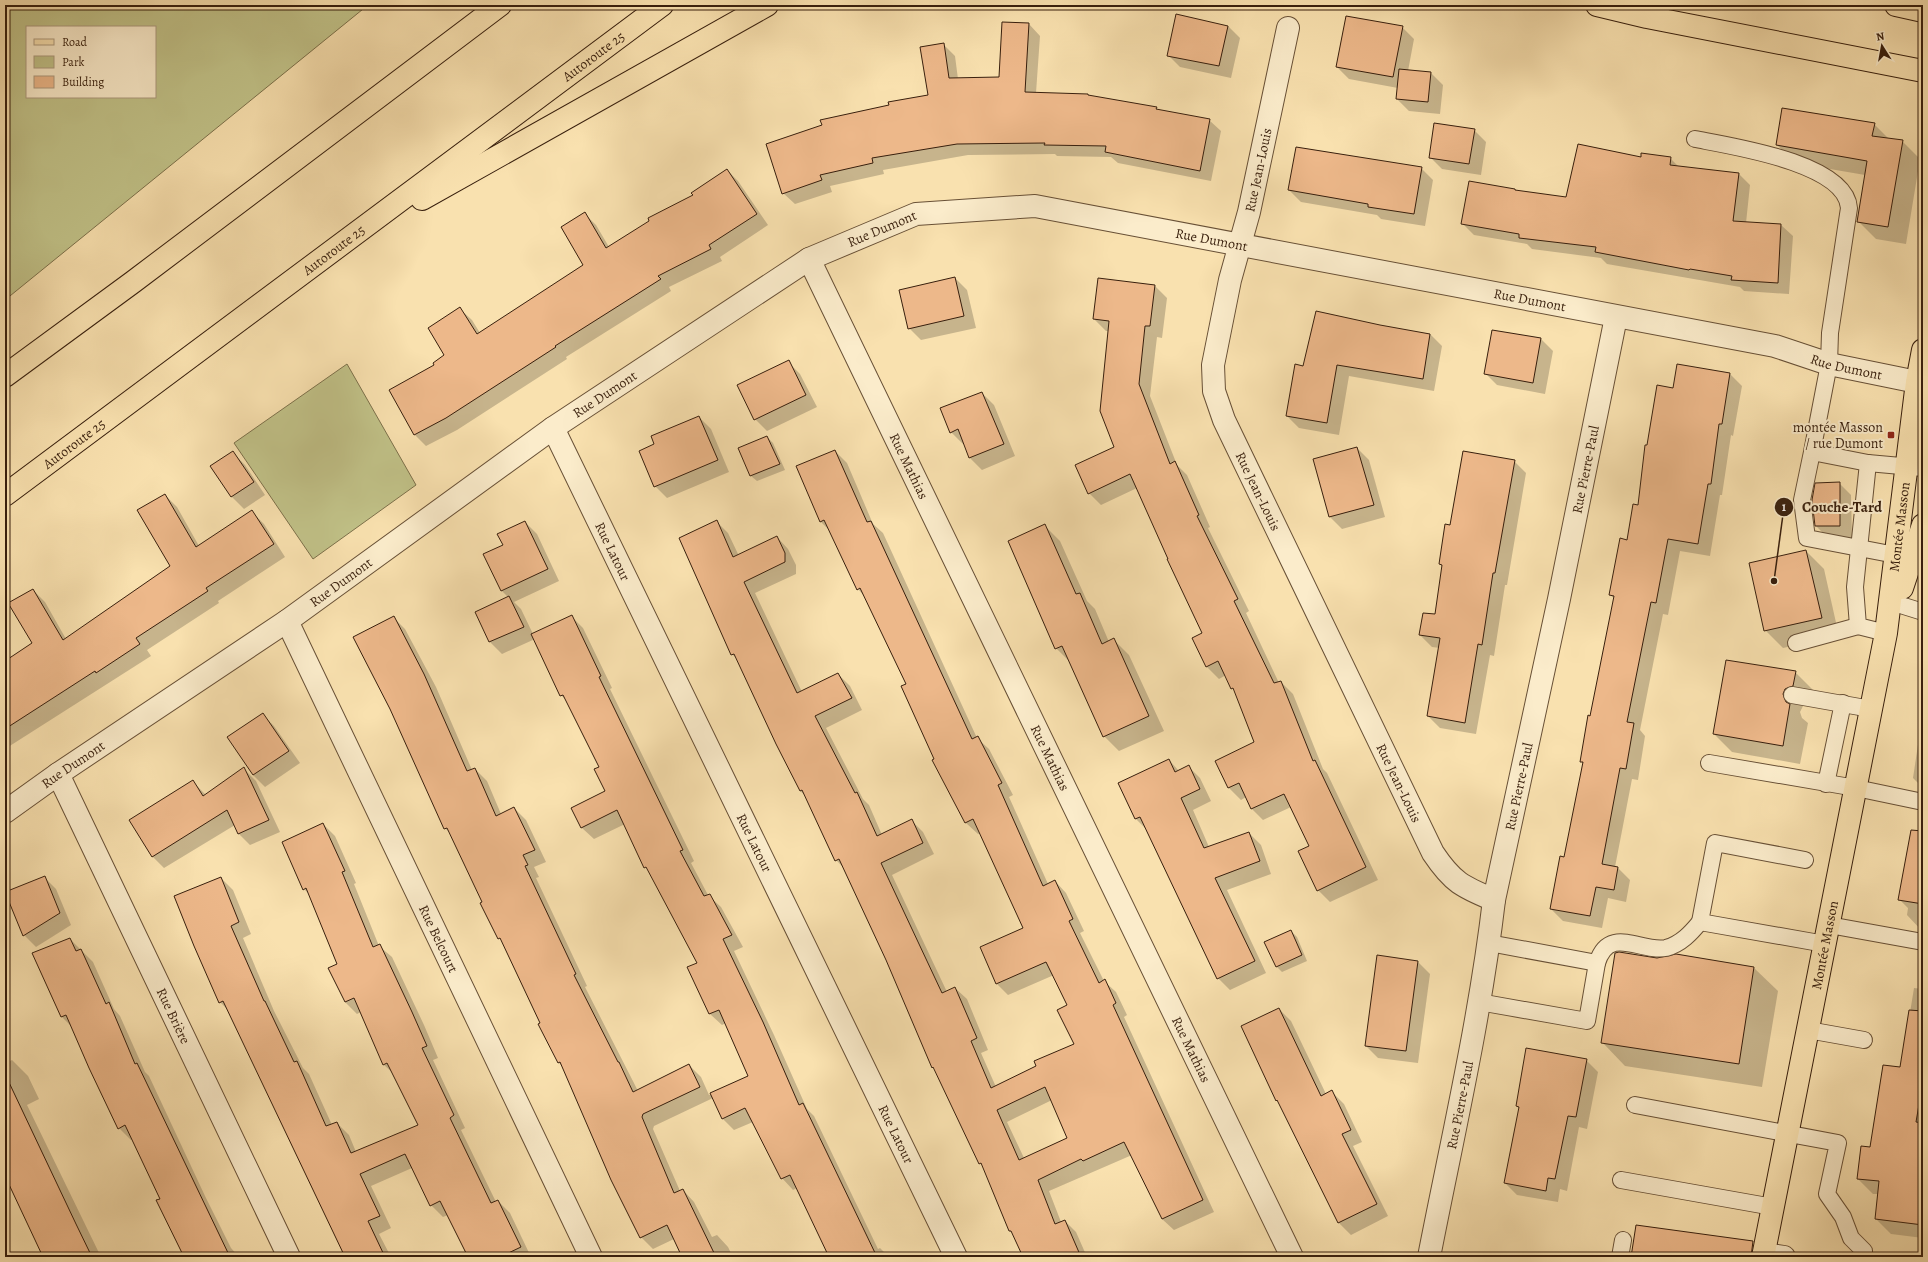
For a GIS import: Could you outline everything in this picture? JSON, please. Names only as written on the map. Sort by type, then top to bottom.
[{"type":"main road","points":[[5,376],[133,282],[500,5]]},
{"type":"main road","name":"Autoroute 25","points":[[5,495],[662,5]]},
{"type":"main road","points":[[336,248],[767,5]]},
{"type":"main road","points":[[1597,5],[1648,11],[1923,71]]},
{"type":"main road","points":[[1896,5],[1923,10]]},
{"type":"main road","name":"Montée Masson","points":[[1770,1256],[1773,1207],[1886,633],[1904,557],[1915,467],[1916,382],[1923,350]]},
{"type":"main road","name":"Montée Masson","points":[[1904,557],[1923,525]]},
{"type":"street","name":"Rue Jean-Louis","points":[[1288,28],[1250,212],[1230,280],[1213,365],[1214,391],[1224,420],[1433,853],[1454,879],[1469,890],[1494,900]]},
{"type":"street","name":"Rue Dumont","points":[[5,812],[58,774],[287,621],[552,428],[809,259],[916,214],[1035,206],[1775,346],[1829,364],[1916,382]]},
{"type":"street","name":"Rue Mathias","points":[[809,259],[1292,1257]]},
{"type":"street","name":"Rue Pierre-Paul","points":[[1429,1257],[1479,1002],[1489,943],[1494,900],[1616,317]]},
{"type":"street","name":"Rue Latour","points":[[552,428],[956,1257]]},
{"type":"street","name":"Rue Belcourt","points":[[287,621],[591,1257]]},
{"type":"street","name":"Rue Brière","points":[[58,774],[289,1257]]},
{"type":"lane","points":[[1695,139],[1769,155],[1816,171],[1830,179],[1846,195],[1849,208],[1830,333],[1829,364],[1802,500],[1806,538],[1904,557]]},
{"type":"lane","points":[[1812,452],[1868,463],[1915,467]]},
{"type":"lane","points":[[1858,626],[1855,587],[1868,463]]},
{"type":"lane","points":[[1894,604],[1923,612]]},
{"type":"lane","points":[[1796,643],[1858,626],[1886,633]]},
{"type":"lane","points":[[1792,695],[1871,709]]},
{"type":"lane","points":[[1826,784],[1843,704]]},
{"type":"lane","points":[[1709,763],[1856,788],[1923,802]]},
{"type":"lane","points":[[1479,1002],[1586,1021],[1597,963],[1600,954],[1606,947],[1623,941],[1659,948],[1677,944],[1687,937],[1700,922],[1715,843],[1805,860]]},
{"type":"lane","points":[[1700,922],[1827,935],[1923,942]]},
{"type":"lane","points":[[1489,943],[1597,963]]},
{"type":"lane","points":[[1808,1030],[1864,1040]]},
{"type":"lane","points":[[1634,1105],[1788,1135],[1838,1143],[1827,1194],[1843,1217],[1851,1238],[1864,1251],[1863,1257]]},
{"type":"lane","points":[[1621,1180],[1773,1207]]},
{"type":"lane","points":[[1620,1257],[1623,1240]]},
{"type":"green space","points":[[5,5],[368,5],[5,300]]},
{"type":"green space","points":[[347,364],[416,485],[313,559],[234,443]]},
{"type":"building","points":[[1176,14],[1228,26],[1219,66],[1167,56]]},
{"type":"building","points":[[1346,16],[1403,26],[1393,77],[1336,67]]},
{"type":"building","points":[[1002,22],[1029,23],[1025,92],[1088,94],[1210,119],[1200,171],[1105,152],[1106,146],[1044,145],[1045,143],[957,144],[872,158],[873,163],[820,175],[822,180],[782,194],[766,144],[822,125],[820,120],[889,105],[888,102],[928,95],[920,47],[944,43],[949,78],[999,77]]},
{"type":"building","points":[[1399,69],[1431,72],[1428,102],[1396,99]]},
{"type":"building","points":[[1782,108],[1875,123],[1872,136],[1903,140],[1888,227],[1857,222],[1867,161],[1776,145]]},
{"type":"building","points":[[1434,123],[1475,129],[1469,164],[1429,158]]},
{"type":"building","points":[[1578,144],[1641,157],[1641,153],[1671,157],[1670,165],[1739,173],[1733,221],[1781,224],[1778,283],[1731,280],[1732,276],[1689,270],[1595,252],[1596,247],[1519,238],[1519,234],[1461,224],[1469,181],[1515,190],[1566,197]]},
{"type":"building","points":[[1296,147],[1422,167],[1414,214],[1368,207],[1368,204],[1288,190]]},
{"type":"building","points":[[727,169],[757,214],[709,245],[711,249],[658,276],[661,279],[555,346],[556,347],[446,418],[414,435],[389,390],[434,365],[433,363],[444,355],[428,328],[460,307],[477,334],[583,265],[561,227],[585,212],[606,248],[649,221],[648,218],[693,195],[691,193]]},
{"type":"building","points":[[955,277],[964,316],[908,329],[899,290]]},
{"type":"building","points":[[1098,278],[1155,285],[1150,326],[1145,326],[1139,384],[1170,464],[1175,461],[1199,515],[1197,516],[1238,599],[1234,601],[1274,683],[1281,681],[1313,761],[1315,760],[1366,867],[1317,891],[1298,851],[1309,846],[1284,794],[1251,809],[1239,783],[1228,788],[1215,761],[1254,742],[1233,688],[1231,689],[1218,661],[1206,667],[1192,638],[1202,633],[1167,559],[1130,474],[1088,494],[1075,465],[1114,447],[1100,411],[1109,321],[1093,319]]},
{"type":"building","points":[[1316,311],[1430,334],[1423,379],[1337,365],[1327,423],[1286,416],[1295,364],[1303,366]]},
{"type":"building","points":[[1492,330],[1541,338],[1533,383],[1484,374]]},
{"type":"building","points":[[789,360],[806,395],[754,420],[737,385]]},
{"type":"building","points":[[1677,364],[1730,373],[1722,424],[1719,424],[1711,484],[1708,484],[1698,544],[1668,539],[1656,603],[1651,602],[1627,722],[1634,723],[1626,769],[1620,768],[1602,864],[1618,867],[1614,890],[1596,887],[1590,916],[1550,909],[1560,856],[1564,857],[1583,762],[1580,762],[1588,715],[1590,716],[1614,596],[1609,595],[1620,538],[1627,540],[1633,504],[1638,505],[1645,445],[1647,445],[1657,385],[1673,388]]},
{"type":"building","points":[[982,392],[1004,444],[969,458],[958,429],[950,433],[940,408]]},
{"type":"building","points":[[699,416],[718,460],[654,487],[639,451],[654,444],[651,436]]},
{"type":"building","points":[[767,436],[780,464],[750,476],[738,448]]},
{"type":"building","points":[[1357,447],[1374,505],[1329,517],[1313,459]]},
{"type":"building","points":[[835,450],[867,522],[871,521],[972,739],[978,736],[1002,783],[998,785],[1043,886],[1055,880],[1073,919],[1069,921],[1099,983],[1105,979],[1116,1003],[1113,1005],[1203,1200],[1162,1219],[1124,1142],[1083,1161],[1081,1159],[1038,1180],[1055,1224],[1065,1220],[1081,1257],[1023,1257],[1011,1231],[1009,1231],[981,1163],[979,1164],[933,1067],[932,1068],[886,960],[839,859],[835,861],[802,790],[800,791],[776,744],[734,654],[731,655],[679,538],[717,520],[733,557],[777,536],[785,553],[785,562],[744,582],[797,693],[838,673],[852,698],[815,716],[855,793],[857,792],[877,836],[912,819],[923,843],[881,863],[942,993],[955,987],[977,1038],[971,1041],[991,1088],[1036,1066],[1034,1061],[1074,1044],[1057,1010],[1067,1005],[1046,962],[996,984],[980,947],[1023,928],[973,819],[965,823],[932,760],[934,759],[901,686],[906,684],[860,588],[857,590],[824,520],[820,522],[796,466]],"holes":[[[1045,1087],[1067,1138],[1019,1160],[997,1110]]]},
{"type":"building","points":[[233,451],[254,482],[231,497],[210,466]]},
{"type":"building","points":[[1463,451],[1515,460],[1495,573],[1493,573],[1482,645],[1478,644],[1465,723],[1427,716],[1440,638],[1419,635],[1423,613],[1435,614],[1442,565],[1439,564],[1445,524],[1450,525]]},
{"type":"building","points":[[1840,482],[1840,526],[1815,526],[1812,500],[1815,483]]},
{"type":"building","points":[[165,494],[196,547],[252,510],[274,544],[206,588],[208,591],[136,638],[140,644],[5,729],[5,661],[32,643],[8,603],[33,589],[63,640],[170,566],[137,510]]},
{"type":"building","points":[[525,521],[548,569],[501,591],[483,554],[503,545],[497,534]]},
{"type":"building","points":[[1045,524],[1076,594],[1080,593],[1102,644],[1114,638],[1149,716],[1103,737],[1062,646],[1055,649],[1008,541]]},
{"type":"building","points":[[1806,550],[1822,618],[1764,631],[1749,563]]},
{"type":"building","points":[[509,596],[524,627],[489,642],[475,612]]},
{"type":"building","points":[[572,615],[601,676],[599,677],[683,850],[680,851],[704,896],[710,894],[732,935],[723,939],[763,1022],[799,1105],[803,1103],[877,1257],[829,1257],[790,1175],[781,1179],[745,1108],[722,1119],[710,1093],[748,1076],[719,1010],[709,1014],[687,967],[697,963],[646,867],[644,868],[617,810],[581,828],[571,808],[605,791],[594,769],[599,767],[563,695],[560,696],[531,634]]},
{"type":"building","points":[[394,616],[424,674],[467,771],[475,768],[496,816],[514,807],[535,850],[523,855],[528,865],[525,866],[576,974],[574,975],[633,1092],[689,1064],[700,1087],[643,1114],[642,1117],[674,1193],[683,1189],[716,1257],[682,1257],[667,1225],[640,1238],[611,1180],[560,1062],[558,1063],[538,1024],[540,1023],[500,938],[498,939],[480,903],[482,902],[447,828],[444,829],[390,709],[353,637]]},
{"type":"building","points":[[1726,660],[1796,671],[1793,686],[1785,689],[1783,694],[1786,702],[1790,704],[1783,746],[1713,734]]},
{"type":"building","points":[[263,713],[289,751],[253,775],[227,737]]},
{"type":"building","points":[[1169,759],[1175,772],[1189,765],[1200,789],[1181,798],[1204,848],[1249,832],[1260,861],[1215,878],[1255,961],[1217,979],[1140,817],[1135,819],[1118,783]]},
{"type":"building","points":[[244,767],[269,820],[238,834],[227,810],[152,857],[129,820],[193,780],[203,796]]},
{"type":"building","points":[[323,823],[345,871],[342,872],[373,947],[380,944],[427,1046],[422,1048],[454,1115],[450,1118],[491,1203],[498,1200],[521,1247],[500,1257],[468,1257],[440,1201],[430,1206],[405,1154],[360,1174],[380,1216],[368,1221],[385,1257],[345,1257],[223,1001],[219,1003],[194,946],[174,896],[221,877],[239,922],[231,926],[264,1001],[294,1062],[297,1061],[326,1126],[337,1122],[351,1153],[418,1125],[387,1063],[383,1065],[354,998],[345,1002],[328,968],[337,964],[306,888],[303,890],[282,842]]},
{"type":"building","points":[[1911,830],[1923,831],[1923,904],[1898,900]]},
{"type":"building","points":[[45,876],[60,913],[23,936],[5,892]]},
{"type":"building","points":[[1291,930],[1302,955],[1276,967],[1264,942]]},
{"type":"building","points":[[70,938],[76,951],[81,949],[106,1004],[109,1002],[135,1064],[137,1063],[230,1257],[184,1257],[156,1200],[160,1199],[125,1125],[118,1129],[66,1015],[61,1017],[32,953]]},
{"type":"building","points":[[1619,952],[1657,958],[1676,954],[1754,967],[1739,1064],[1601,1043],[1615,953]]},
{"type":"building","points":[[1377,955],[1418,961],[1406,1051],[1365,1046]]},
{"type":"building","points":[[1279,1008],[1321,1096],[1332,1090],[1351,1130],[1342,1134],[1377,1204],[1338,1223],[1277,1100],[1276,1101],[1241,1026]]},
{"type":"building","points":[[1909,1010],[1923,1011],[1923,1081],[1916,1122],[1923,1123],[1923,1225],[1875,1219],[1879,1181],[1857,1179],[1861,1146],[1870,1147],[1883,1065],[1900,1067]]},
{"type":"building","points":[[1526,1048],[1587,1059],[1576,1117],[1568,1116],[1555,1179],[1548,1178],[1546,1191],[1504,1183],[1519,1107],[1516,1106]]},
{"type":"building","points":[[5,1074],[92,1257],[43,1257],[5,1176]]},
{"type":"building","points":[[1636,1225],[1753,1241],[1751,1257],[1631,1257]]},
{"type":"place","name":"montée Masson / rue Dumont","points":[[1891,435]]},
{"type":"place","name":"Couche-Tard","points":[[1774,581]]}]
